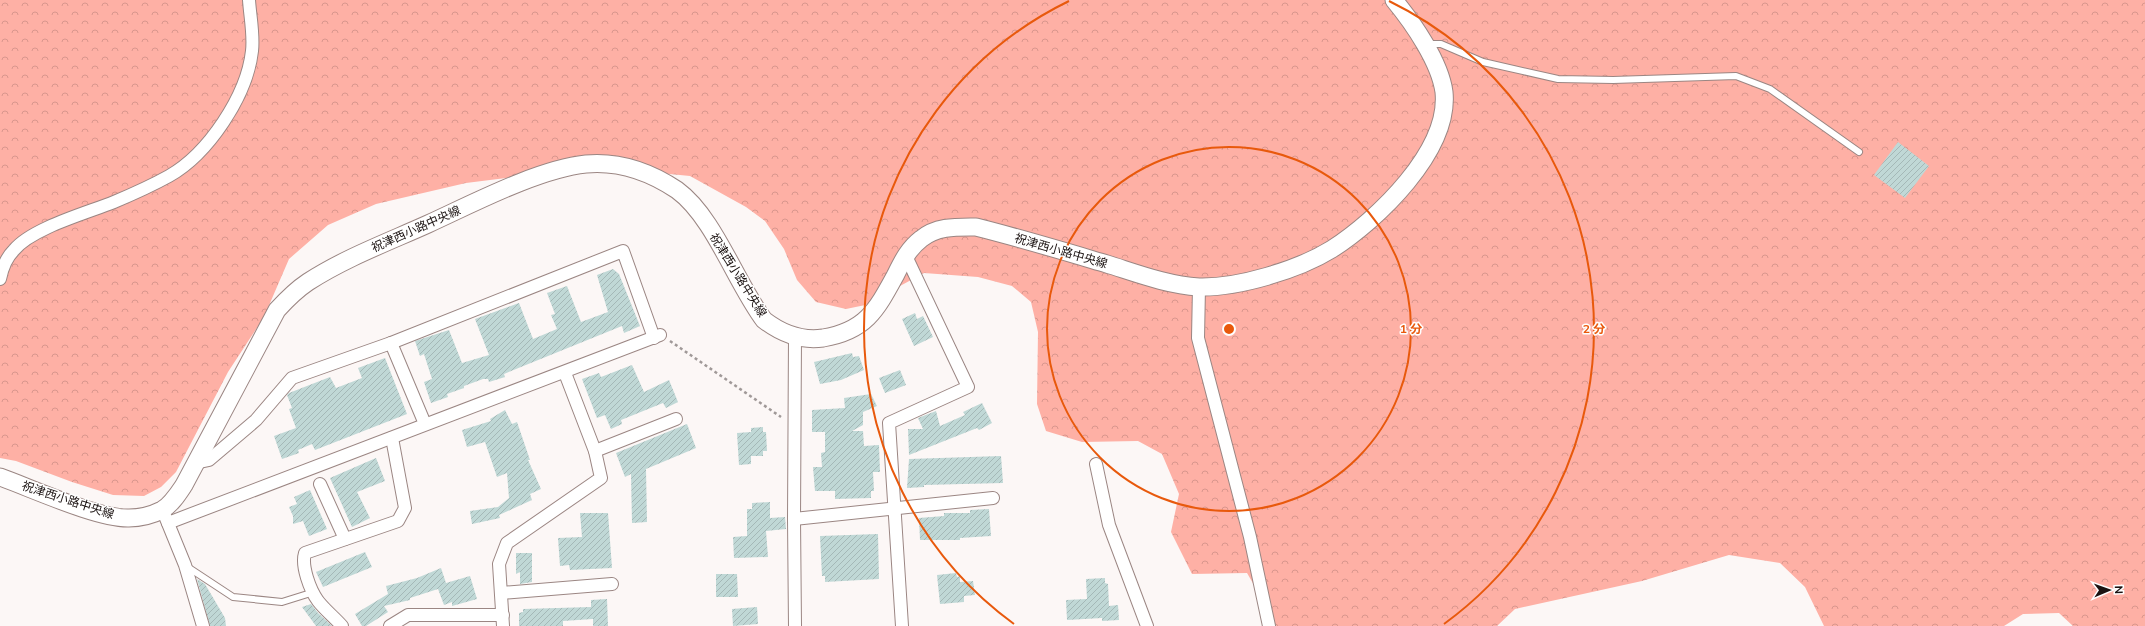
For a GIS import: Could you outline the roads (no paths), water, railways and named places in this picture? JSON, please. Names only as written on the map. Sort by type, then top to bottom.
[{"type":"main road","name":"祝津西小路中央線","points":[[0,477],[107,515],[128,518],[165,516],[277,310],[291,294],[308,282],[367,251],[532,178],[564,168],[586,164],[632,167],[678,191],[698,212],[764,320],[774,327],[795,336],[813,340],[845,332],[861,325],[873,313],[906,254],[922,238],[951,226],[976,227],[1031,241],[1164,281],[1199,287],[1239,283],[1308,261],[1331,249],[1354,232],[1386,204],[1408,179],[1429,150],[1443,112],[1444,92],[1438,72],[1424,44],[1394,0]]},
{"type":"street","points":[[0,280],[2,270],[14,249],[34,234],[140,191],[171,175],[194,156],[224,121],[241,93],[246,79],[252,50],[249,0]]},
{"type":"street","points":[[250,16],[255,0]]},
{"type":"street","points":[[195,463],[209,460],[256,420],[292,378],[391,343],[623,251],[658,337],[566,373],[425,424],[392,438],[165,516],[185,565],[203,626]]},
{"type":"street","points":[[902,626],[889,423],[968,387],[906,254]]},
{"type":"street","points":[[1199,287],[1198,338],[1250,537],[1269,626]]},
{"type":"street","points":[[795,336],[795,626]]},
{"type":"street","points":[[391,343],[425,424]]},
{"type":"street","points":[[390,626],[408,614],[503,620],[499,564],[507,543],[601,478],[595,451],[566,373]]},
{"type":"street","points":[[595,451],[676,419]]},
{"type":"street","points":[[342,626],[317,600],[308,579],[304,559],[305,553],[398,521],[405,508],[392,438]]},
{"type":"street","points":[[1096,464],[1109,525],[1147,626]]},
{"type":"street","points":[[320,484],[345,539]]},
{"type":"street","points":[[794,519],[993,498]]},
{"type":"street","points":[[501,593],[612,584]]},
{"type":"lane","points":[[1424,44],[1441,44],[1483,62],[1558,79],[1613,80],[1736,76],[1770,89],[1859,152]]},
{"type":"lane","points":[[185,565],[233,597],[282,602],[314,592]]}]
